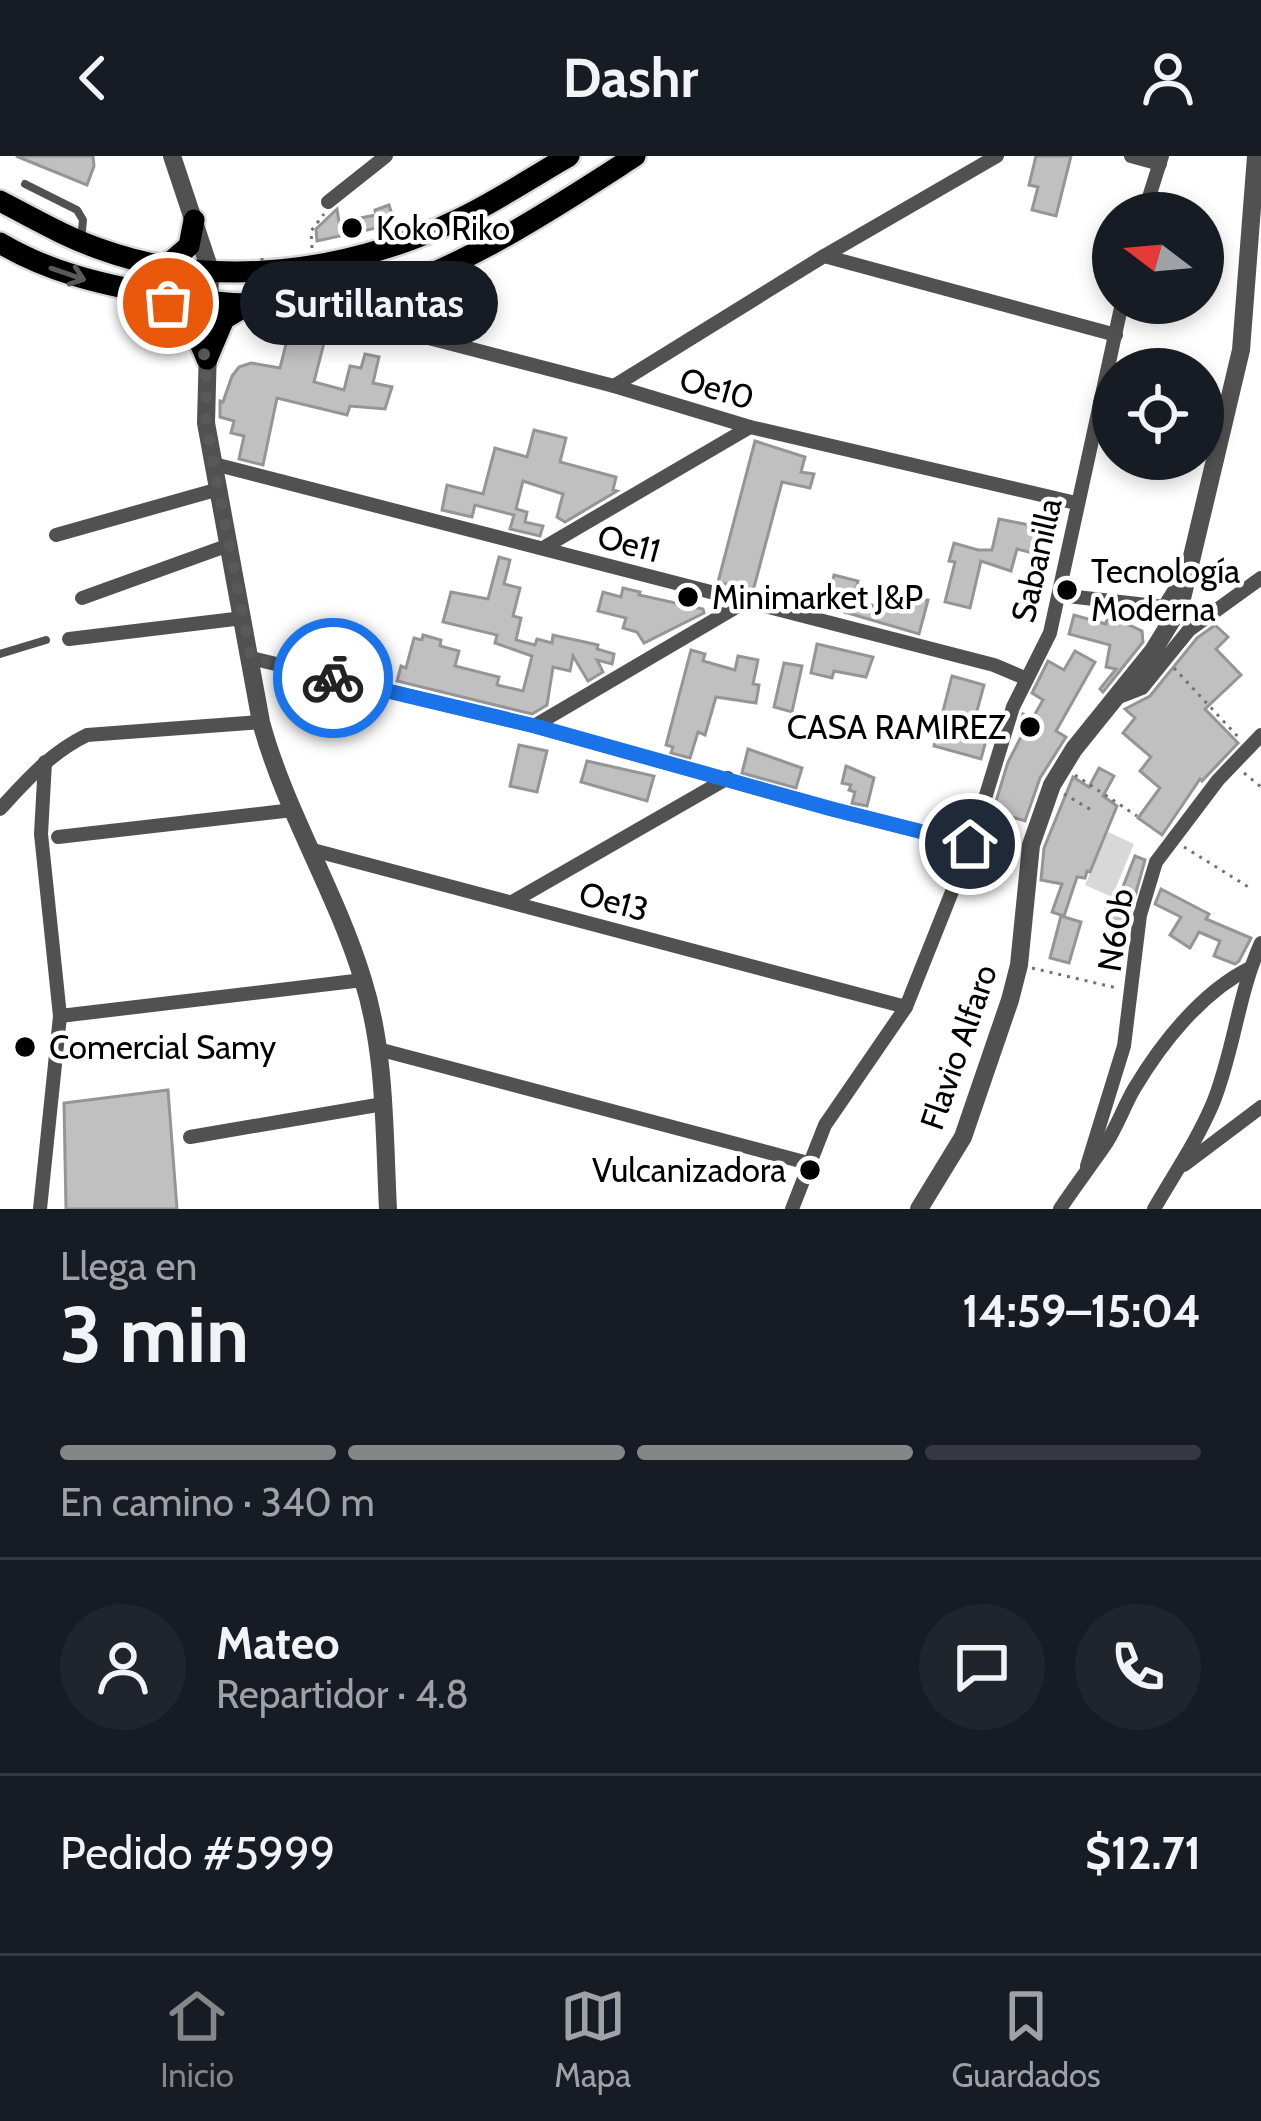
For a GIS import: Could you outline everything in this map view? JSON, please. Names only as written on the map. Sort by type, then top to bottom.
[{"type":"main road","points":[[0,201],[81,241],[133,260],[263,272],[313,268],[378,251],[457,220],[569,156]]},
{"type":"main road","points":[[206,359],[224,319],[238,308],[261,312],[369,295],[430,273],[514,230],[634,156]]},
{"type":"main road","points":[[166,266],[189,246],[194,220]]},
{"type":"main road","points":[[0,243],[84,280],[261,312]]},
{"type":"main road","points":[[140,291],[184,314],[206,359]]},
{"type":"street","points":[[172,156],[210,270],[206,423],[261,722],[274,769],[363,980],[378,1049],[388,1209]]},
{"type":"street","points":[[328,202],[386,156]]},
{"type":"street","points":[[614,386],[997,156]]},
{"type":"street","points":[[1131,156],[1161,160],[1151,192]]},
{"type":"street","name":"Flavio Alfaro","points":[[919,1209],[963,1137],[1019,965],[1031,845],[1052,787],[1180,607],[1194,572],[1241,350],[1256,156]]},
{"type":"street","points":[[824,256],[1116,335]]},
{"type":"street","name":"Sabanilla","points":[[792,1209],[826,1125],[905,1007],[970,844],[1013,707],[1049,633],[1118,324]]},
{"type":"street","name":"Oe10","points":[[343,328],[390,328],[750,427],[1076,502]]},
{"type":"street","points":[[543,548],[750,427]]},
{"type":"street","name":"Oe11","points":[[214,464],[994,665],[1028,679]]},
{"type":"street","points":[[56,536],[219,488]]},
{"type":"street","points":[[82,598],[230,545]]},
{"type":"street","points":[[1059,596],[1164,607],[1194,572]]},
{"type":"street","points":[[1119,697],[1142,688],[1189,630],[1255,582]]},
{"type":"street","points":[[535,726],[745,602]]},
{"type":"street","points":[[69,639],[243,618]]},
{"type":"street","points":[[251,658],[535,726],[970,844]]},
{"type":"street","points":[[0,809],[62,747],[87,735],[261,722]]},
{"type":"street","name":"N60b","points":[[1087,1166],[1124,1046],[1140,915],[1156,862],[1232,764],[1261,735]]},
{"type":"street","points":[[40,1209],[60,1016],[41,834],[45,762]]},
{"type":"street","points":[[512,902],[728,778]]},
{"type":"street","points":[[58,837],[293,810]]},
{"type":"street","name":"Oe13","points":[[309,849],[905,1007]]},
{"type":"street","points":[[1154,1209],[1212,1106],[1261,943]]},
{"type":"street","points":[[1060,1209],[1176,1030],[1222,983],[1250,968]]},
{"type":"street","points":[[60,1016],[363,980]]},
{"type":"street","points":[[378,1049],[808,1162]]},
{"type":"street","points":[[190,1137],[383,1104]]},
{"type":"street","points":[[1180,1168],[1261,1107]]},
{"type":"lane","points":[[26,184],[82,214],[81,241]]},
{"type":"lane","points":[[0,654],[46,640]]},
{"type":"path","points":[[313,268],[311,231],[327,211],[328,202]]},
{"type":"path","points":[[261,312],[262,258]]},
{"type":"path","points":[[1194,572],[1255,582]]},
{"type":"path","points":[[1194,572],[1201,590]]},
{"type":"path","points":[[1164,658],[1249,748]]},
{"type":"path","points":[[1232,764],[1261,787]]},
{"type":"path","points":[[1063,768],[1137,816]]},
{"type":"path","points":[[1052,787],[1093,811]]},
{"type":"path","points":[[1172,840],[1250,888]]},
{"type":"path","points":[[959,874],[975,874],[985,855],[1002,844],[1031,845]]},
{"type":"path","points":[[1019,965],[1133,992]]},
{"type":"shaded area","points":[[1108,832],[1134,844],[1112,897],[1085,885]]},
{"type":"building","points":[[16,156],[93,156],[94,166],[87,185]]},
{"type":"building","points":[[1036,156],[1071,156],[1056,216],[1032,210],[1038,187],[1029,185]]},
{"type":"building","points":[[389,205],[395,224],[317,241],[316,229],[337,209],[339,222],[376,215],[375,210]]},
{"type":"building","points":[[325,339],[314,382],[344,390],[350,366],[361,368],[365,354],[379,357],[373,383],[392,387],[385,409],[350,406],[347,415],[277,398],[263,465],[239,459],[244,436],[231,433],[234,421],[220,417],[220,401],[232,376],[251,363],[280,368],[286,344]]},
{"type":"building","points":[[534,430],[566,438],[560,462],[616,477],[613,490],[617,491],[565,522],[557,517],[563,494],[523,481],[516,509],[527,512],[525,522],[543,526],[540,536],[510,529],[514,515],[475,505],[472,517],[442,510],[447,485],[483,494],[495,448],[527,457]]},
{"type":"building","points":[[755,441],[805,457],[801,472],[814,474],[810,488],[782,482],[753,591],[718,582]]},
{"type":"building","points":[[999,519],[1044,528],[1041,555],[1017,549],[1011,571],[981,561],[970,608],[945,602],[955,562],[949,561],[954,543],[992,550]]},
{"type":"building","points":[[499,557],[510,560],[504,584],[520,588],[513,616],[521,618],[516,640],[552,643],[553,635],[598,645],[597,649],[614,654],[612,664],[597,660],[603,672],[588,681],[573,656],[570,671],[553,667],[547,705],[532,714],[397,681],[414,638],[422,640],[423,635],[459,651],[455,666],[499,677],[497,685],[523,691],[532,656],[495,643],[497,635],[443,622],[451,592],[488,599]]},
{"type":"building","points":[[834,575],[858,581],[854,601],[889,609],[892,597],[928,600],[919,634],[827,607]]},
{"type":"building","points":[[623,588],[704,613],[644,643],[637,632],[623,628],[626,618],[598,611],[603,592],[621,597]]},
{"type":"building","points":[[1108,612],[1124,614],[1123,622],[1142,631],[1143,642],[1103,692],[1100,689],[1116,669],[1106,667],[1110,645],[1069,634],[1074,615],[1106,624]]},
{"type":"building","points":[[1215,625],[1228,637],[1216,649],[1241,675],[1205,709],[1238,743],[1200,779],[1162,835],[1138,818],[1160,788],[1140,771],[1151,757],[1123,733],[1135,718],[1125,709],[1150,696],[1197,638]]},
{"type":"building","points":[[817,644],[873,657],[866,677],[834,671],[832,678],[811,673]]},
{"type":"building","points":[[691,650],[705,654],[703,661],[735,670],[738,656],[758,660],[753,684],[759,685],[756,703],[716,697],[705,735],[698,732],[690,758],[671,753],[673,747],[666,745]]},
{"type":"building","points":[[1075,651],[1095,662],[1056,731],[1066,737],[1040,778],[1025,821],[993,811],[1023,733],[1018,730],[1023,714],[1032,719],[1043,700],[1032,693],[1048,661],[1064,670]]},
{"type":"building","points":[[784,663],[802,666],[792,712],[774,707]]},
{"type":"building","points":[[952,676],[984,685],[972,729],[988,733],[981,759],[934,746]]},
{"type":"building","points":[[519,745],[547,751],[537,792],[510,786]]},
{"type":"building","points":[[748,749],[802,768],[796,788],[742,773]]},
{"type":"building","points":[[587,761],[654,776],[647,801],[581,782]]},
{"type":"building","points":[[846,766],[874,778],[867,806],[852,803],[855,792],[842,783]]},
{"type":"building","points":[[1099,768],[1114,776],[1103,796],[1117,806],[1090,872],[1085,878],[1077,877],[1064,916],[1052,912],[1062,884],[1041,880],[1044,848],[1073,777],[1089,787]]},
{"type":"building","points":[[1135,856],[1145,860],[1127,925],[1103,917],[1109,900],[1117,902]]},
{"type":"building","points":[[1161,889],[1209,914],[1206,919],[1251,938],[1239,961],[1235,964],[1214,956],[1220,941],[1199,932],[1190,948],[1170,935],[1181,917],[1155,904]]},
{"type":"building","points":[[1061,916],[1081,922],[1069,963],[1050,958]]},
{"type":"building","points":[[168,1090],[177,1209],[66,1209],[64,1103]]},
{"type":"way so far","points":[[168,303],[190,320],[206,359],[206,423],[251,658],[333,678]]},
{"type":"place","name":"Koko Riko","points":[[352,228]]},
{"type":"place","name":"Surtillantas","points":[[168,303]]},
{"type":"place","name":"Tecnología Moderna","points":[[1067,590]]},
{"type":"place","name":"Minimarket J&P","points":[[688,597]]},
{"type":"place","name":"CASA RAMIREZ","points":[[1030,727]]},
{"type":"place","name":"Comercial Samy","points":[[25,1047]]},
{"type":"place","name":"Vulcanizadora","points":[[810,1170]]},
{"type":"route","points":[[333,678],[535,726],[970,844]]}]
